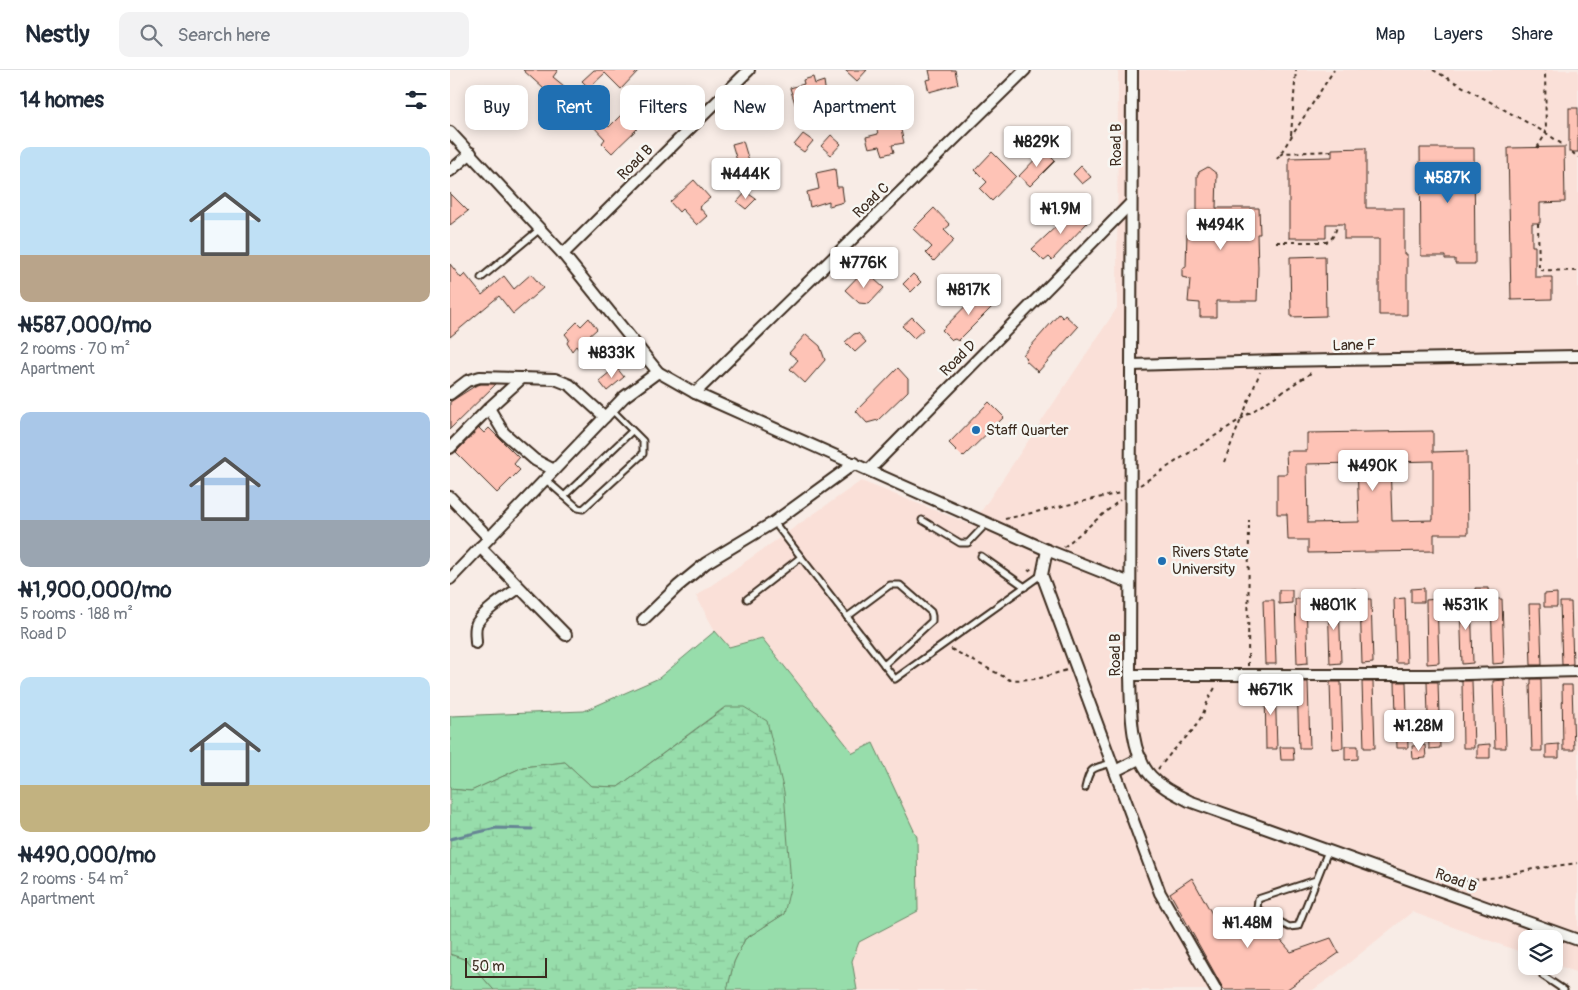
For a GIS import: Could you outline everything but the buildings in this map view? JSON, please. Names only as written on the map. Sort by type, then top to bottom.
[{"type":"street","name":"Road B","points":[[563,254],[749,70]]},
{"type":"street","name":"Road C","points":[[695,393],[1025,70]]},
{"type":"street","name":"Road B","points":[[1132,70],[1130,675],[1131,727],[1140,758],[1152,777],[1165,788],[1190,802],[1578,940]]},
{"type":"street","points":[[450,132],[563,254],[658,372],[695,393],[987,523],[1049,555],[1130,583]]},
{"type":"street","points":[[450,171],[471,153]]},
{"type":"street","name":"Road D","points":[[869,470],[1131,203]]},
{"type":"street","name":"Lane F","points":[[1131,365],[1578,356]]},
{"type":"street","points":[[450,579],[624,397],[658,372]]},
{"type":"street","points":[[450,394],[466,381],[480,377],[555,379],[570,386],[608,414]]},
{"type":"street","points":[[450,448],[522,378]]},
{"type":"street","points":[[489,408],[504,432],[535,460],[554,470]]},
{"type":"street","points":[[643,620],[678,586],[706,563],[774,522],[855,464]]},
{"type":"street","points":[[452,501],[489,538]]},
{"type":"street","points":[[480,547],[566,635]]},
{"type":"street","points":[[1049,555],[1042,575],[1160,893],[1216,990]]},
{"type":"street","points":[[476,643],[476,624],[487,612],[519,588]]},
{"type":"street","points":[[1130,675],[1430,675],[1578,671]]},
{"type":"street","points":[[1114,767],[1140,758]]},
{"type":"lane","points":[[481,278],[541,229]]},
{"type":"lane","points":[[545,479],[578,508],[583,509],[643,454],[643,441],[632,430],[608,414]]},
{"type":"lane","points":[[564,496],[632,430]]},
{"type":"lane","points":[[922,520],[964,544],[968,543],[987,523]]},
{"type":"lane","points":[[774,522],[895,679],[1042,575]]},
{"type":"lane","points":[[981,556],[1024,587]]},
{"type":"lane","points":[[747,599],[801,557]]},
{"type":"lane","points":[[847,617],[890,585],[900,585],[931,612],[932,621],[884,665]]},
{"type":"lane","points":[[1085,788],[1088,773],[1094,768],[1114,767]]},
{"type":"lane","points":[[1316,880],[1258,899],[1257,909],[1289,927],[1298,926],[1328,851]]},
{"type":"lane","points":[[1543,976],[1564,990]]},
{"type":"path","points":[[1290,137],[1296,70]]},
{"type":"path","points":[[1332,151],[1283,153],[1277,159],[1334,70]]},
{"type":"path","points":[[1433,70],[1546,133],[1566,147]]},
{"type":"path","points":[[1537,148],[1546,133],[1545,70]]},
{"type":"path","points":[[1572,152],[1578,158]]},
{"type":"path","points":[[1538,223],[1539,270],[1578,271]]},
{"type":"path","points":[[1276,242],[1326,242],[1331,240],[1338,224]]},
{"type":"path","points":[[1224,462],[1265,361]]},
{"type":"path","points":[[1028,571],[1132,491],[1314,370]]},
{"type":"path","points":[[987,523],[1132,491]]},
{"type":"path","points":[[1248,520],[1248,675]]},
{"type":"path","points":[[943,644],[1010,680],[1037,679],[1077,667]]},
{"type":"path","points":[[1152,777],[1171,753],[1194,729],[1203,714],[1208,700],[1224,675]]},
{"type":"path","points":[[1450,883],[1578,863]]},
{"type":"shaded area","name":"Rivers State University","points":[[1118,70],[1578,70],[1578,973],[1563,967],[1563,930],[1518,930],[1518,951],[1412,912],[1313,990],[857,990],[852,961],[859,942],[918,911],[873,743],[853,754],[762,638],[728,647],[715,631],[696,596],[861,481],[972,525],[1117,308]]},
{"type":"green space","points":[[715,631],[729,647],[762,638],[853,753],[873,743],[917,837],[918,911],[859,942],[852,961],[857,990],[727,990],[734,962],[745,939],[784,914],[725,707],[618,787],[591,786],[565,762],[523,767],[471,791],[450,789],[450,716],[584,711],[659,678]]},
{"type":"green space","points":[[726,707],[744,707],[767,721],[784,792],[791,884],[784,914],[745,939],[734,962],[727,990],[494,990],[467,960],[450,954],[450,789],[471,791],[523,767],[565,762],[591,786],[618,787]]},
{"type":"green space","points":[[450,954],[467,960],[494,990],[450,990]]},
{"type":"waterway","points":[[450,839],[496,828],[532,829]]},
{"type":"place","name":"Staff Quarter","points":[[976,430]]},
{"type":"place","name":"Rivers State University","points":[[1162,561]]}]
